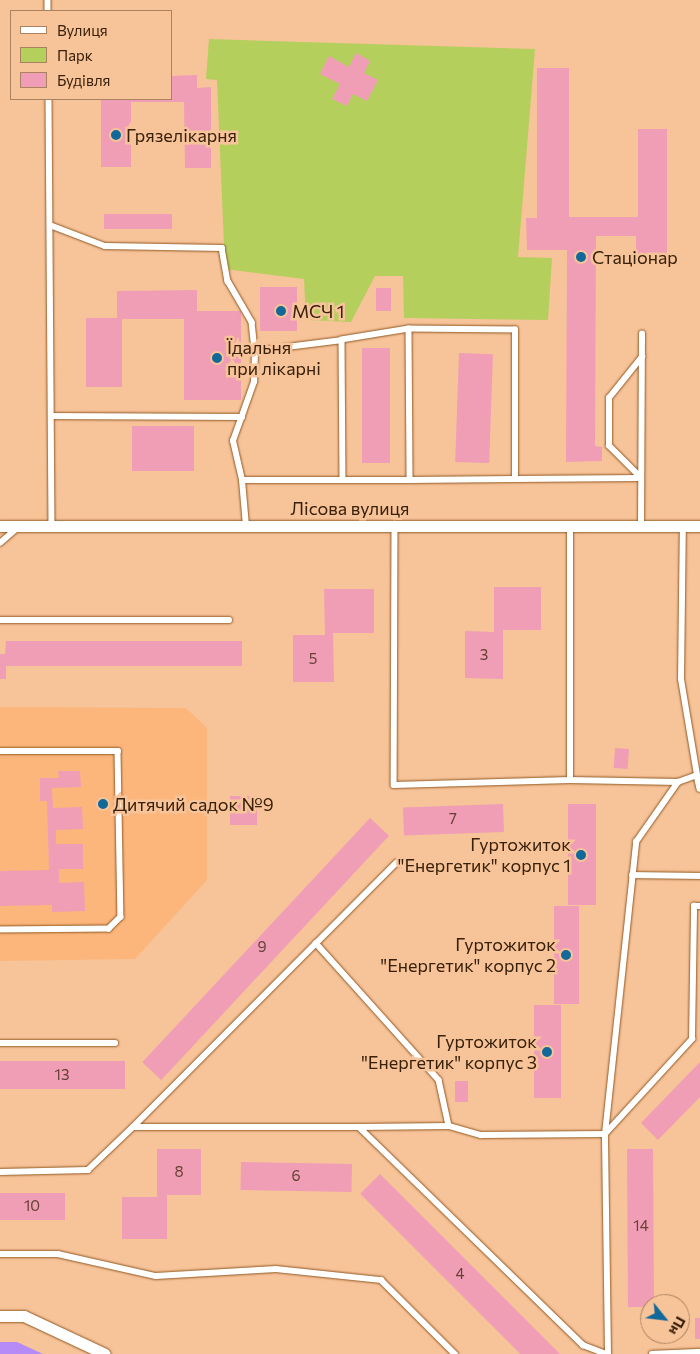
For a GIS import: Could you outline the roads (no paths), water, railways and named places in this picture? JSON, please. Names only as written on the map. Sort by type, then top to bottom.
[{"type":"street","name":"Лісова вулиця","points":[[0,526],[700,526]]},
{"type":"street","points":[[0,1316],[24,1316],[105,1354]]},
{"type":"lane","points":[[48,100],[52,526]]},
{"type":"lane","points":[[50,225],[105,246],[222,248],[228,281],[252,322],[255,351],[254,382],[233,441],[242,480],[246,526]]},
{"type":"lane","points":[[255,351],[409,329],[515,330],[515,479]]},
{"type":"lane","points":[[409,329],[410,480]]},
{"type":"lane","points":[[641,526],[642,334]]},
{"type":"lane","points":[[342,340],[343,480]]},
{"type":"lane","points":[[641,478],[609,446],[609,398],[642,357]]},
{"type":"lane","points":[[51,416],[242,417]]},
{"type":"lane","points":[[242,480],[641,478]]},
{"type":"lane","points":[[394,525],[394,785],[570,780],[678,782],[697,776]]},
{"type":"lane","points":[[0,543],[19,526]]},
{"type":"lane","points":[[570,526],[570,780]]},
{"type":"lane","points":[[683,526],[681,679],[700,789]]},
{"type":"lane","points":[[0,620],[230,620]]},
{"type":"lane","points":[[0,751],[118,751],[121,917],[109,929],[0,930]]},
{"type":"lane","points":[[359,1126],[583,1345],[607,1354],[605,1134],[632,874],[636,842],[678,782]]},
{"type":"lane","points":[[0,1172],[88,1170],[396,863]]},
{"type":"lane","points":[[632,874],[700,876]]},
{"type":"lane","points":[[133,1127],[449,1126],[481,1136],[605,1134],[692,1039],[694,906],[700,906]]},
{"type":"lane","points":[[316,943],[439,1080],[449,1126]]},
{"type":"lane","points":[[0,1043],[115,1043]]},
{"type":"lane","points":[[0,1254],[58,1254],[156,1276],[276,1269],[381,1280],[455,1354]]},
{"type":"lane","points":[[652,1354],[700,1352]]},
{"type":"place","name":"Грязелікарня","points":[[116,135]]},
{"type":"place","name":"Стаціонар","points":[[581,257]]},
{"type":"place","name":"МСЧ 1","points":[[281,311]]},
{"type":"place","name":"Їдальня при лікарні","points":[[217,358]]},
{"type":"place","name":"Дитячий садок №9","points":[[103,804]]},
{"type":"place","name":"Гуртожиток \"Енергетик\" корпус 1","points":[[581,855]]},
{"type":"place","name":"Гуртожиток \"Енергетик\" корпус 2","points":[[566,955]]},
{"type":"place","name":"Гуртожиток \"Енергетик\" корпус 3","points":[[547,1052]]}]
